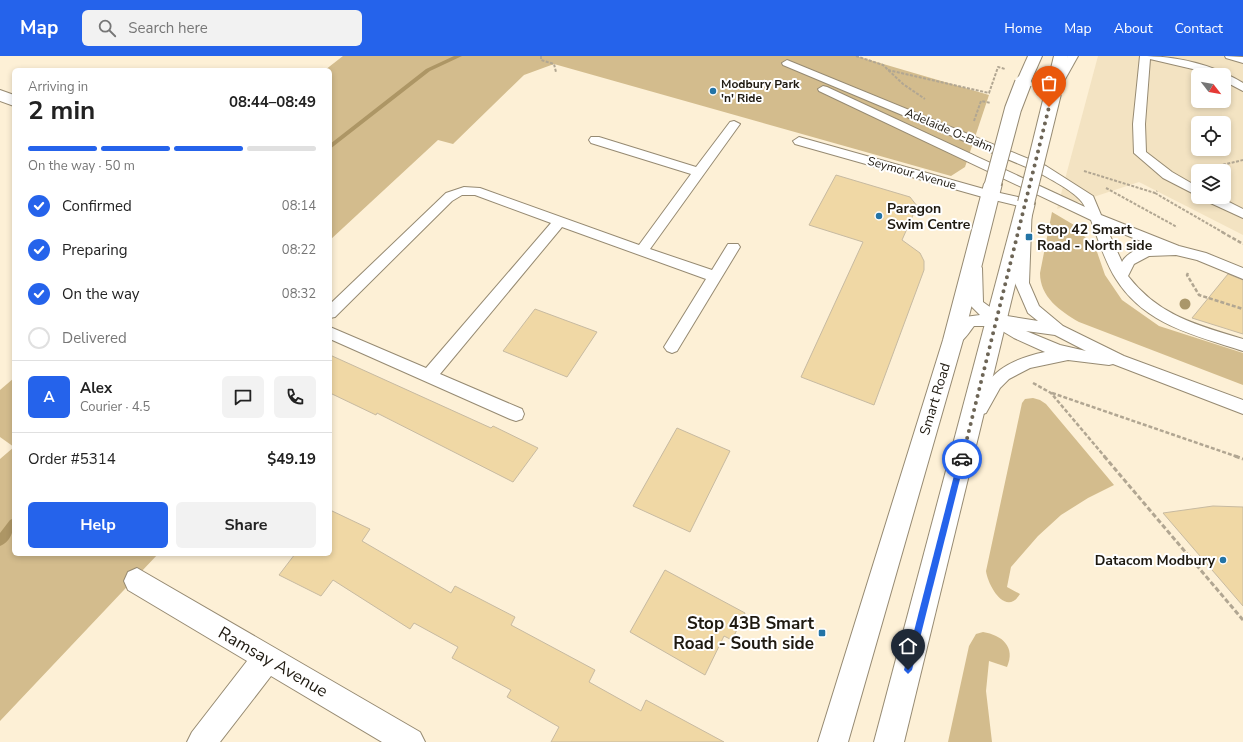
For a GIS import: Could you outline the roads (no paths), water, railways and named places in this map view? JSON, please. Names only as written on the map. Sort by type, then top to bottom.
[{"type":"main road","name":"Smart Road","points":[[833,742],[953,340],[1013,109],[1022,83],[1036,56]]},
{"type":"main road","points":[[889,742],[957,480],[995,320],[1026,203],[1061,56]]},
{"type":"main road","points":[[0,95],[12,100]]},
{"type":"main road","name":"Ramsay Avenue","points":[[137,581],[410,742]]},
{"type":"main road","points":[[202,742],[267,658]]},
{"type":"lane","points":[[1053,93],[1073,56]]},
{"type":"lane","points":[[1145,56],[1139,124],[1140,153],[1155,167],[1174,181],[1191,189]]},
{"type":"lane","points":[[1150,56],[1203,68]]},
{"type":"lane","points":[[1230,56],[1243,58]]},
{"type":"lane","points":[[1236,56],[1243,58]]},
{"type":"lane","name":"Adelaide O-Bahn","points":[[1176,250],[1095,217],[784,66],[1036,166],[1056,177],[1088,199],[1095,217],[1121,276],[1135,296],[1162,316],[1196,330],[1243,345]]},
{"type":"lane","points":[[1231,80],[1243,88]]},
{"type":"lane","points":[[642,250],[734,124]]},
{"type":"lane","points":[[595,140],[698,172]]},
{"type":"lane","name":"Seymour Avenue","points":[[799,141],[992,189],[1026,203]]},
{"type":"lane","points":[[332,311],[447,198],[456,192],[476,191],[715,277]]},
{"type":"lane","points":[[1026,203],[1022,283],[1033,309],[1058,330],[1119,360],[1243,407]]},
{"type":"lane","points":[[1223,204],[1243,214]]},
{"type":"lane","points":[[429,376],[560,221]]},
{"type":"lane","points":[[980,235],[975,273],[976,304],[995,320],[1018,334],[1070,354],[1119,360]]},
{"type":"lane","points":[[672,347],[733,247]]},
{"type":"lane","points":[[1121,276],[1129,261],[1147,251],[1176,250],[1201,256],[1243,274]]},
{"type":"lane","points":[[953,340],[970,321],[995,320],[1058,330]]},
{"type":"lane","points":[[332,334],[516,414]]},
{"type":"lane","points":[[957,480],[984,398],[1001,375],[1028,361],[1070,354]]},
{"type":"waterway","points":[[332,145],[428,70],[459,56]]},
{"type":"waterway","points":[[0,541],[12,526]]},
{"type":"place","name":"Modbury Park 'n' Ride","points":[[713,91]]},
{"type":"place","name":"Paragon Swim Centre","points":[[879,216]]},
{"type":"place","name":"Stop 42 Smart Road - North side","points":[[1029,237]]},
{"type":"place","name":"Datacom Modbury","points":[[1223,560]]},
{"type":"place","name":"Stop 43B Smart Road - South side","points":[[822,633]]}]
